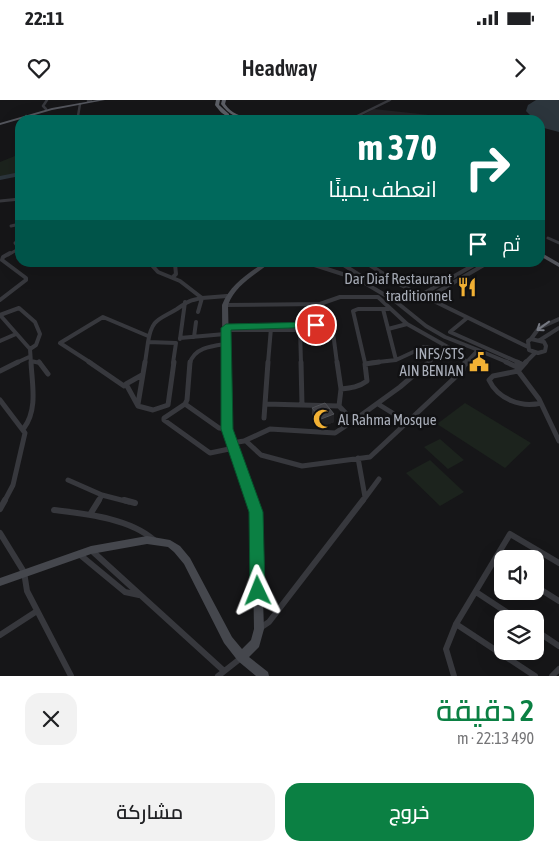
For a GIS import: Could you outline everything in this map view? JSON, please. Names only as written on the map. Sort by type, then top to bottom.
[{"type":"highway","points":[[218,100],[217,105],[221,110],[231,115]]},
{"type":"highway","points":[[224,100],[223,104],[232,115]]},
{"type":"main road","points":[[28,115],[46,109],[96,100]]},
{"type":"main road","points":[[30,115],[103,100]]},
{"type":"main road","points":[[0,124],[15,119]]},
{"type":"main road","points":[[0,124],[15,119]]},
{"type":"main road","points":[[545,253],[559,260]]},
{"type":"main road","points":[[545,257],[559,265]]},
{"type":"main road","points":[[242,657],[255,643],[259,629],[256,512],[227,429],[226,301],[233,288],[262,267]]},
{"type":"main road","points":[[0,582],[91,550],[155,541],[170,544],[183,554],[228,640],[242,657],[264,676]]},
{"type":"street","points":[[46,109],[44,106],[47,100]]},
{"type":"street","points":[[358,115],[390,100]]},
{"type":"street","points":[[78,115],[80,104]]},
{"type":"street","points":[[0,201],[15,200]]},
{"type":"street","points":[[11,226],[15,225]]},
{"type":"street","points":[[548,238],[559,243]]},
{"type":"street","points":[[0,300],[26,280],[26,278],[1,260],[15,250]]},
{"type":"street","points":[[154,267],[158,272],[173,277],[202,298]]},
{"type":"street","points":[[173,277],[176,274],[175,267]]},
{"type":"street","points":[[321,267],[358,279],[385,295],[426,326],[445,337],[520,368]]},
{"type":"street","points":[[347,267],[382,290],[385,295]]},
{"type":"street","points":[[373,267],[421,295],[536,353],[543,353],[546,350],[546,344],[540,340],[531,339]]},
{"type":"street","points":[[421,295],[470,267]]},
{"type":"street","points":[[427,298],[480,267]]},
{"type":"street","points":[[446,281],[458,280]]},
{"type":"street","points":[[138,406],[148,336],[153,323],[186,301],[202,298],[226,301],[320,304],[340,297],[374,296],[382,300],[386,309],[388,329],[396,360]]},
{"type":"street","points":[[198,312],[202,298]]},
{"type":"street","points":[[126,384],[138,406],[153,410],[168,406],[176,343],[180,338],[186,301]]},
{"type":"street","points":[[0,509],[13,485],[25,438],[24,428],[30,420],[33,410],[30,349],[0,315],[20,308],[26,312],[38,326],[40,332],[40,339],[35,347],[30,349]]},
{"type":"street","points":[[341,389],[365,384],[367,381],[353,311],[358,309],[386,309],[443,347],[462,355],[466,364]]},
{"type":"street","points":[[142,375],[124,386],[61,342],[103,317],[148,336]]},
{"type":"street","points":[[467,318],[450,332],[520,368],[541,403],[559,441]]},
{"type":"street","points":[[528,348],[528,342],[534,332],[549,321],[559,319]]},
{"type":"street","points":[[194,337],[196,322]]},
{"type":"street","points":[[388,329],[407,324]]},
{"type":"street","points":[[180,338],[226,331],[332,325],[341,389],[339,406]]},
{"type":"street","points":[[264,418],[271,328]]},
{"type":"street","points":[[300,328],[302,405]]},
{"type":"street","points":[[540,340],[559,328]]},
{"type":"street","points":[[0,341],[16,334]]},
{"type":"street","points":[[148,342],[176,343]]},
{"type":"street","points":[[225,344],[208,346],[195,351],[190,359],[187,400],[185,404],[164,418],[164,420],[210,453],[247,442],[262,431],[270,429],[335,433],[378,404],[430,361],[443,347]]},
{"type":"street","points":[[365,364],[396,360],[424,347],[443,347]]},
{"type":"street","points":[[247,442],[261,455],[302,466],[370,457],[463,370],[478,350]]},
{"type":"street","points":[[536,353],[520,368],[493,376],[489,380],[491,387],[503,396],[528,406],[541,403]]},
{"type":"street","points":[[0,371],[30,359],[39,362],[48,374]]},
{"type":"street","points":[[0,400],[18,425],[24,428]]},
{"type":"street","points":[[185,404],[219,428],[227,429]]},
{"type":"street","points":[[266,404],[339,406],[353,421]]},
{"type":"street","points":[[378,404],[407,422]]},
{"type":"street","points":[[358,458],[365,497]]},
{"type":"street","points":[[259,629],[269,622],[380,478]]},
{"type":"street","points":[[68,480],[102,495],[135,503]]},
{"type":"street","points":[[91,513],[102,495]]},
{"type":"street","points":[[54,510],[91,513],[147,534],[155,541]]},
{"type":"street","points":[[0,533],[24,572],[27,591],[72,676]]},
{"type":"street","points":[[501,550],[510,534],[537,550]]},
{"type":"street","points":[[91,550],[221,674],[242,657]]},
{"type":"street","points":[[79,554],[125,592],[140,595]]},
{"type":"street","points":[[544,554],[559,563]]},
{"type":"street","points":[[454,676],[446,649],[456,624],[494,562]]},
{"type":"street","points":[[476,592],[504,610]]},
{"type":"street","points":[[544,592],[559,601]]},
{"type":"street","points":[[0,635],[37,611]]},
{"type":"street","points":[[456,624],[535,676]]},
{"type":"street","points":[[544,636],[559,646]]},
{"type":"street","points":[[552,676],[559,669]]},
{"type":"shaded area","points":[[536,100],[559,100],[559,132],[545,128],[545,115],[530,115],[526,111],[528,105]]},
{"type":"shaded area","points":[[374,109],[429,115],[363,115]]},
{"type":"shaded area","points":[[15,156],[15,174],[0,177],[0,162]]},
{"type":"shaded area","points":[[465,403],[531,443],[505,468],[437,424]]},
{"type":"shaded area","points":[[440,439],[464,460],[448,469],[424,447]]},
{"type":"shaded area","points":[[430,460],[464,492],[440,506],[406,473]]},
{"type":"building","points":[[325,403],[334,414],[321,419],[312,408]]},
{"type":"waterway","points":[[0,178],[15,175]]},
{"type":"place","name":"Dar Diaf Restaurant traditionnel","points":[[467,287]]},
{"type":"place","name":"INFS/STS AIN BENIAN","points":[[479,362]]},
{"type":"place","name":"Al Rahma Mosque","points":[[323,419]]},
{"type":"route","points":[[258,591],[256,512],[227,429],[226,328],[316,325]]}]
